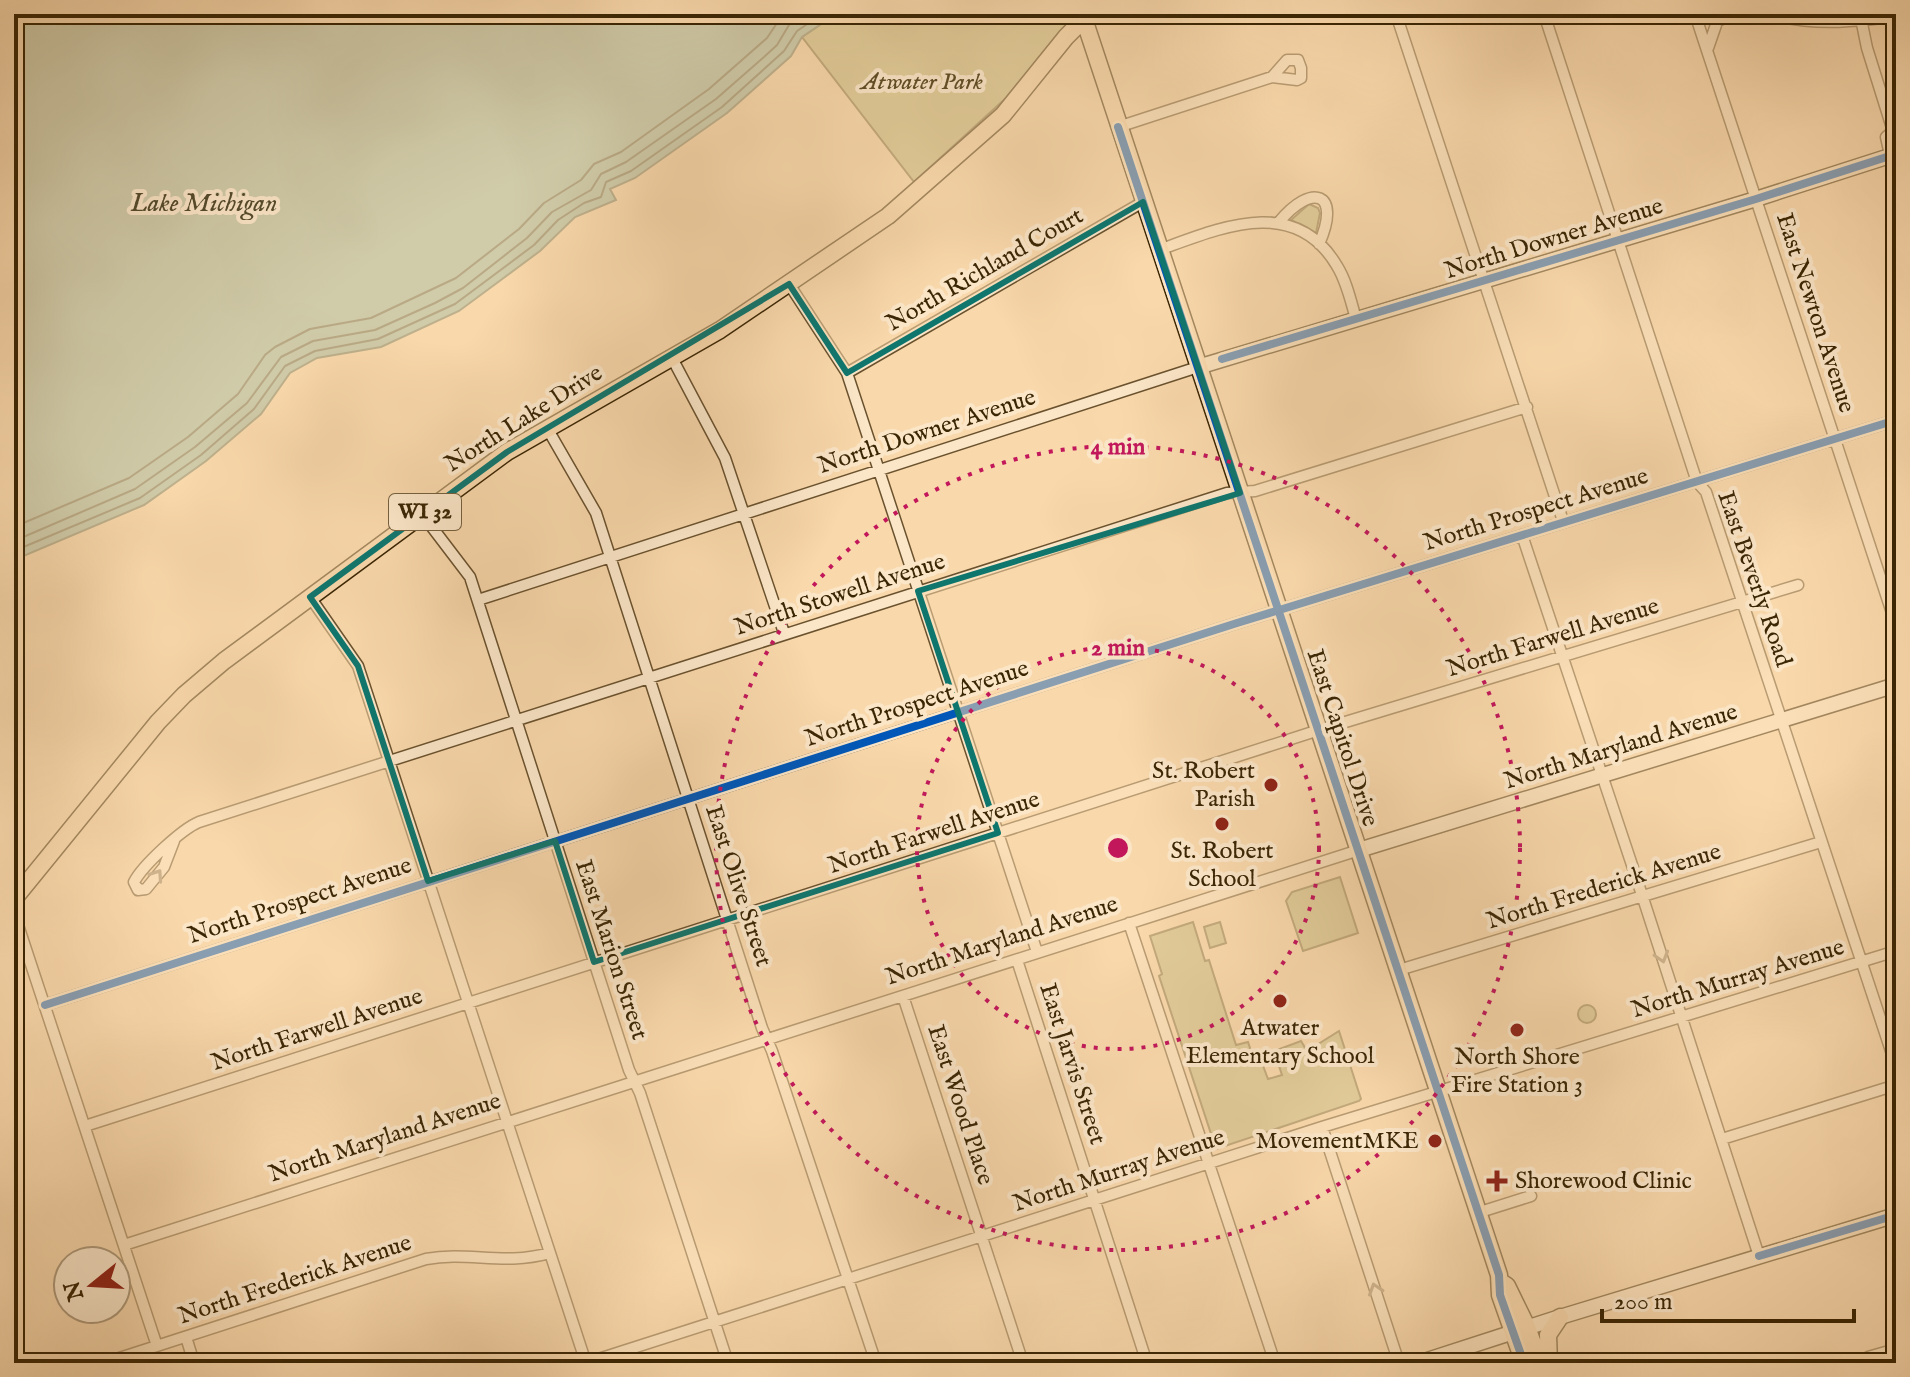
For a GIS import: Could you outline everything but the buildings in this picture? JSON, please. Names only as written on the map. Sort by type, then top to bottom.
[{"type":"main road","name":"East Capitol Drive","points":[[1086,16],[1118,127],[1439,1091],[1500,1281],[1500,1295],[1540,1363]]},
{"type":"main road","name":"North Lake Drive","points":[[14,899],[184,695],[224,661],[507,452],[720,330],[888,216],[1010,108],[1086,16]]},
{"type":"main road","points":[[1549,1363],[1548,1335],[1560,1317]]},
{"type":"main road","name":"East Capitol Drive","points":[[1520,1330],[1524,1363]]},
{"type":"street","points":[[1396,14],[1563,521]]},
{"type":"street","name":"East Beverly Road","points":[[1544,14],[1697,482],[1706,492],[1896,1066]]},
{"type":"street","name":"East Newton Avenue","points":[[1695,14],[1896,625]]},
{"type":"street","points":[[1708,49],[1717,22],[1729,14]]},
{"type":"street","points":[[1770,14],[1803,21],[1837,23],[1860,17],[1896,16]]},
{"type":"street","points":[[1860,17],[1894,131],[1886,137],[1896,182]]},
{"type":"street","points":[[1118,127],[1272,77]]},
{"type":"street","name":"North Downer Avenue","points":[[478,600],[1198,367],[1892,156]]},
{"type":"street","points":[[1279,222],[1306,198],[1322,200],[1328,215],[1319,244]]},
{"type":"street","name":"North Richland Court","points":[[847,373],[1143,202]]},
{"type":"street","points":[[1159,250],[1232,225],[1279,222],[1319,244],[1337,265],[1356,319]]},
{"type":"street","name":"East Jarvis Street","points":[[789,284],[847,373],[1037,952]]},
{"type":"street","points":[[672,358],[725,458],[784,633]]},
{"type":"street","name":"North Stowell Avenue","points":[[174,841],[159,875],[146,889],[138,890],[134,882],[137,876],[187,828],[199,822],[1227,493],[1255,491],[1527,407]]},
{"type":"street","name":"North Prospect Avenue","points":[[45,1005],[1279,610],[1896,420]]},
{"type":"street","name":"East Olive Street","points":[[547,428],[596,513],[876,1363]]},
{"type":"street","name":"East Marion Street","points":[[422,514],[466,568],[478,600],[594,962],[728,1363]]},
{"type":"street","points":[[1522,535],[1759,1256]]},
{"type":"street","name":"North Farwell Avenue","points":[[85,1126],[1319,730],[1798,585]]},
{"type":"street","points":[[310,597],[358,666],[586,1363]]},
{"type":"street","name":"North Maryland Avenue","points":[[124,1245],[1359,850],[1896,685]]},
{"type":"street","name":"North Frederick Avenue","points":[[1399,970],[1821,842]]},
{"type":"street","points":[[14,913],[124,1245]]},
{"type":"street","points":[[1129,923],[1275,1363]]},
{"type":"street","name":"North Murray Avenue","points":[[586,1363],[1322,1127],[1896,951]]},
{"type":"street","name":"East Jarvis Street","points":[[1017,960],[1147,1363]]},
{"type":"street","name":"East Wood Place","points":[[903,996],[1023,1363]]},
{"type":"street","points":[[1722,1139],[1896,1085]]},
{"type":"street","points":[[1322,1127],[1399,1363]]},
{"type":"street","points":[[1477,1213],[1531,1196]]},
{"type":"street","points":[[1418,1363],[1896,1215]]},
{"type":"street","name":"North Frederick Avenue","points":[[104,1363],[426,1259],[452,1256],[517,1260],[550,1253]]},
{"type":"street","points":[[132,1269],[157,1346]]},
{"type":"street","points":[[186,1337],[194,1363]]},
{"type":"street","points":[[1868,1357],[1896,1349]]},
{"type":"highlighted area","points":[[1143,202],[1240,493],[918,591],[998,833],[594,962],[555,841],[428,881],[358,666],[310,597],[507,452],[789,284],[847,373]]},
{"type":"green space","name":"Atwater Park","points":[[836,14],[1075,14],[1006,98],[914,182],[802,37]]},
{"type":"green space","points":[[1309,204],[1318,208],[1320,213],[1316,233],[1291,220]]},
{"type":"green space","points":[[1340,877],[1358,933],[1303,951],[1286,901],[1292,892]]},
{"type":"green space","points":[[1193,922],[1205,961],[1209,960],[1236,1045],[1248,1042],[1253,1057],[1259,1055],[1268,1079],[1282,1075],[1274,1051],[1301,1041],[1307,1051],[1339,1031],[1361,1099],[1359,1101],[1216,1149],[1159,976],[1162,974],[1150,936]]},
{"type":"green space","points":[[1220,922],[1226,943],[1210,948],[1204,927]]},
{"type":"green space","points":[[1583,1005],[1591,1005],[1596,1014],[1594,1021],[1583,1023],[1578,1018],[1578,1010]]},
{"type":"water","name":"Lake Michigan","points":[[14,14],[836,14],[802,37],[791,56],[727,113],[635,178],[610,189],[616,200],[575,217],[540,251],[459,311],[381,347],[317,358],[290,373],[261,414],[206,461],[144,505],[14,560]]},
{"type":"cycle path","points":[[1118,127],[1499,1275],[1500,1295],[1524,1363]]},
{"type":"cycle path","points":[[1222,359],[1896,154]]},
{"type":"cycle path","points":[[45,1005],[1237,623],[1896,420]]},
{"type":"cycle path","points":[[1759,1256],[1896,1215]]},
{"type":"place","name":"St. Robert Parish","points":[[1271,785]]},
{"type":"place","name":"St. Robert School","points":[[1222,824]]},
{"type":"place","name":"Atwater Elementary School","points":[[1280,1001]]},
{"type":"place","name":"North Shore Fire Station 3","points":[[1517,1030]]},
{"type":"place","name":"MovementMKE","points":[[1435,1141]]},
{"type":"place","name":"Shorewood Clinic","points":[[1497,1181]]}]
